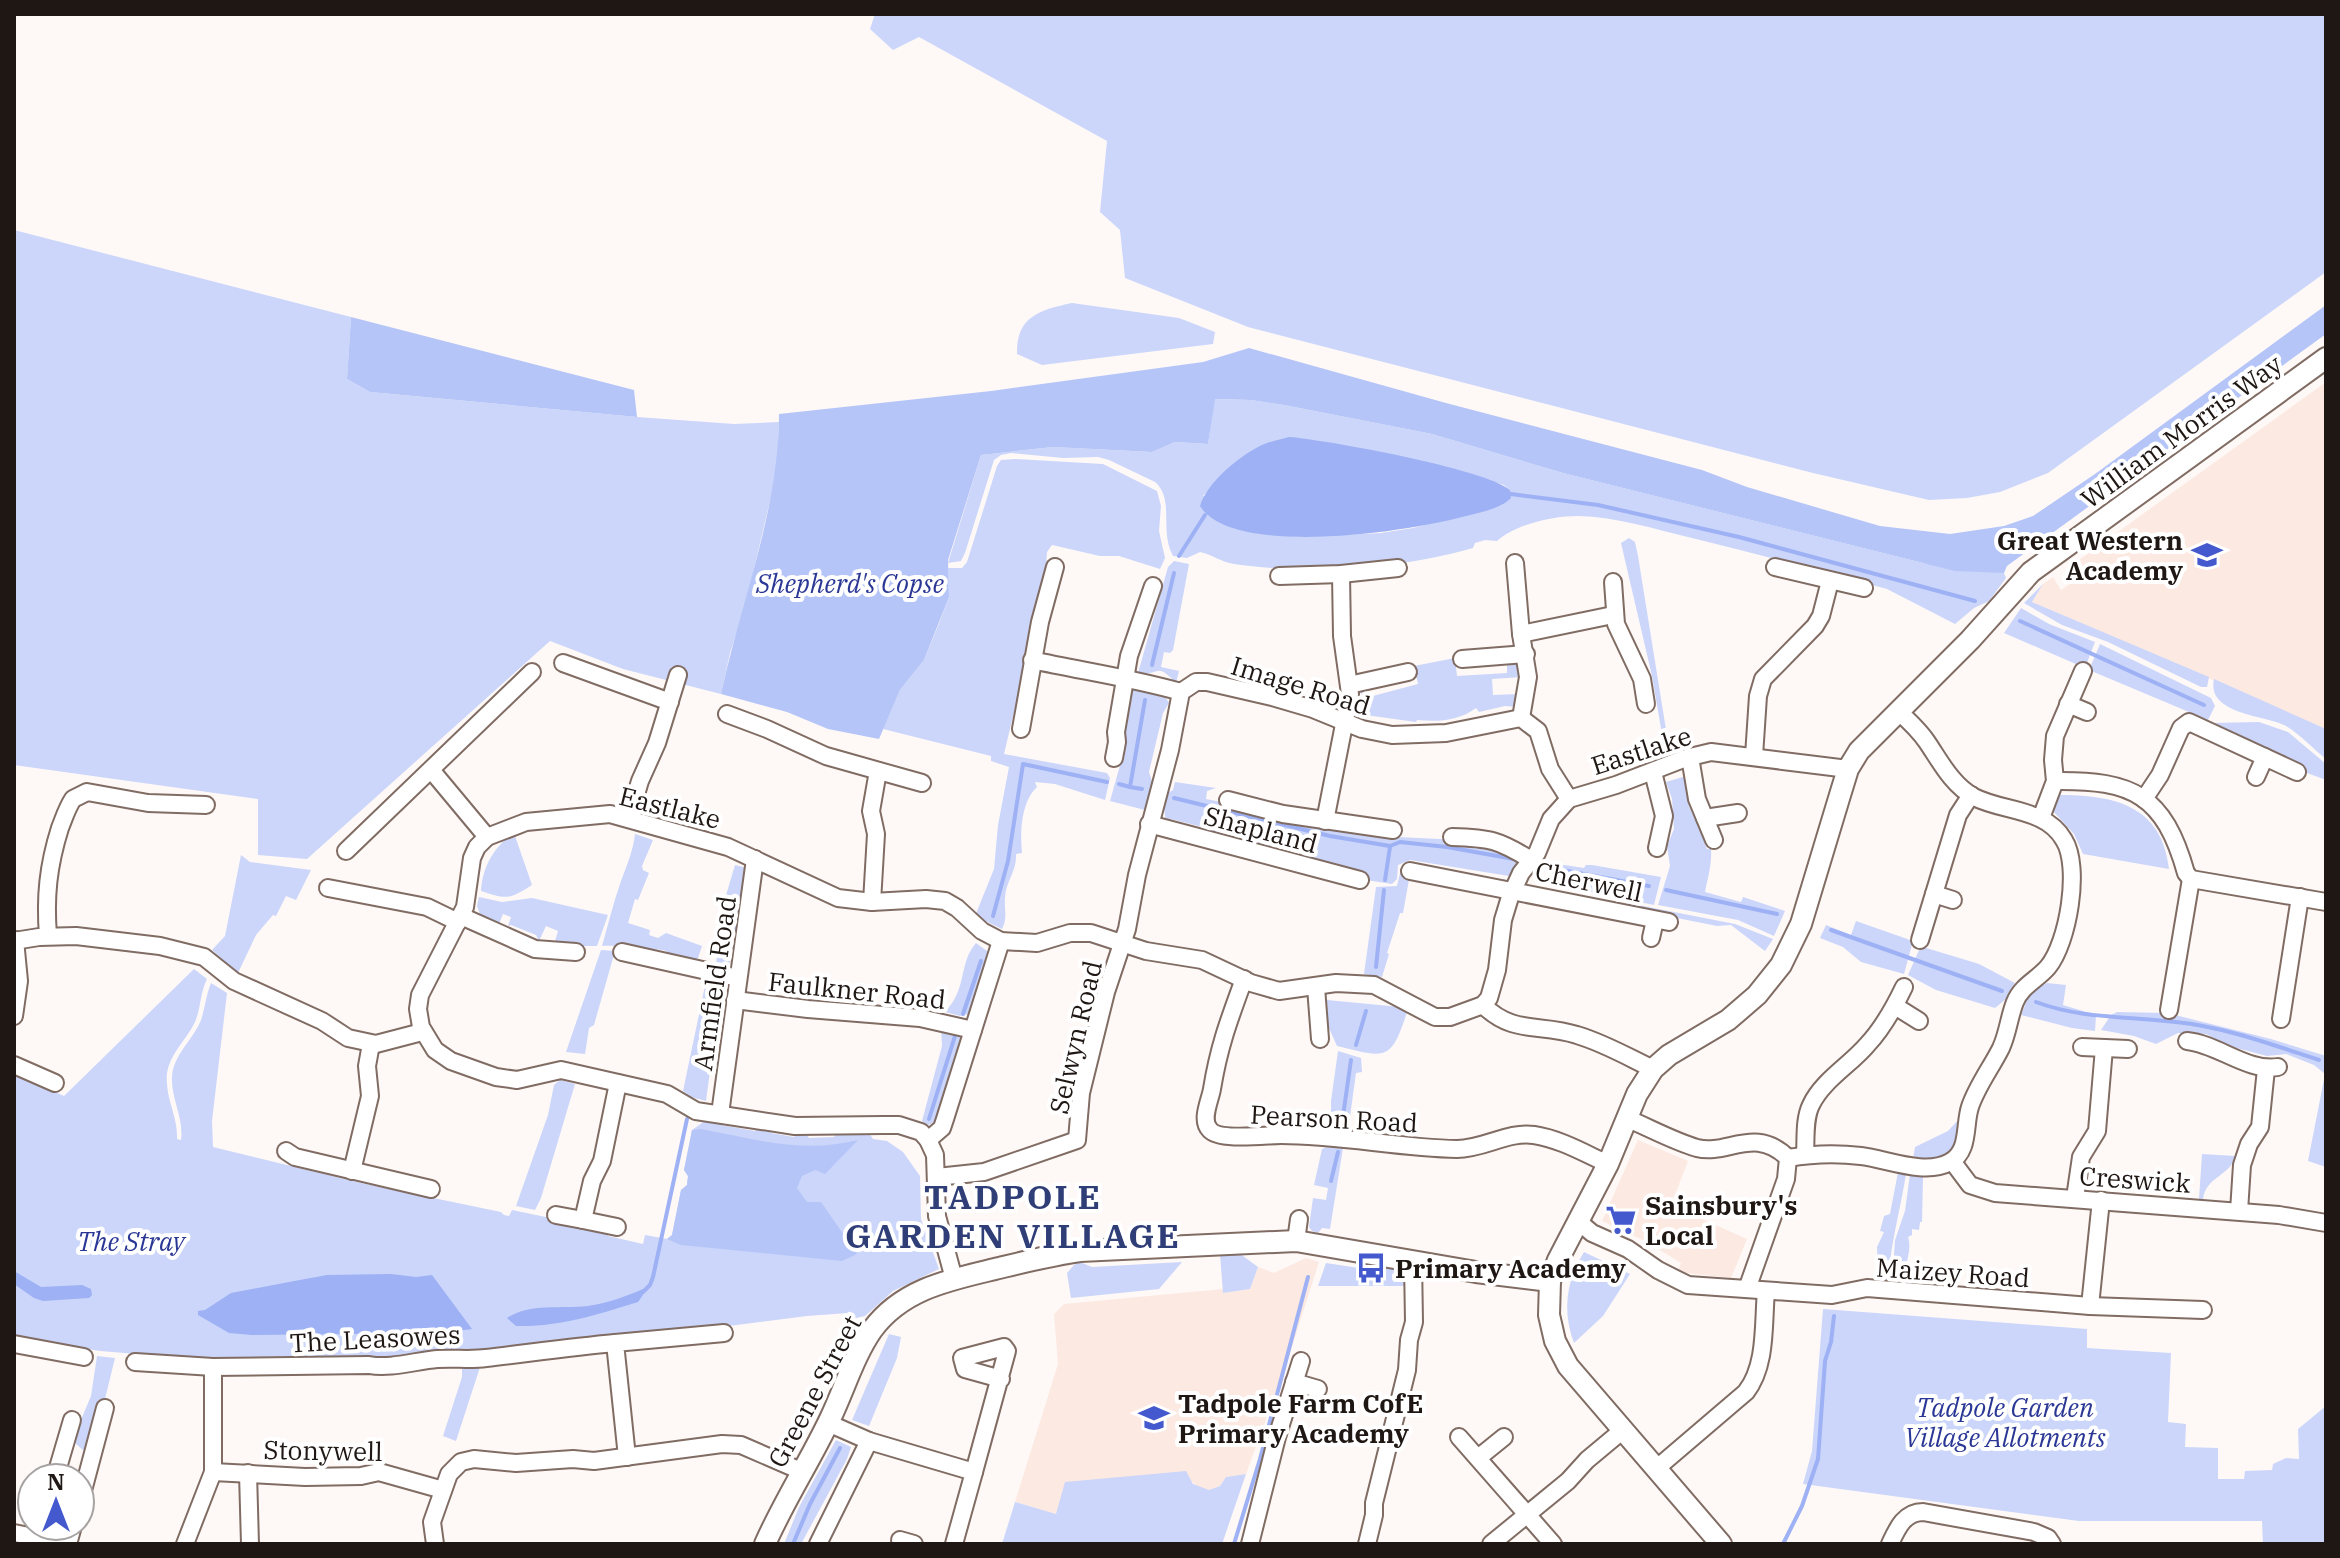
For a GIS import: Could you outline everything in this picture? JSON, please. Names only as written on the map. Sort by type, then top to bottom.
[{"type":"street","name":"William Morris Way","points":[[1721,1544],[1568,1366],[1558,1350],[1549,1315],[1550,1281],[1558,1260],[1608,1164],[1626,1118],[1653,1069],[1669,1055],[1728,1020],[1757,995],[1781,965],[1807,908],[1848,769],[1859,751],[1970,640],[2031,572],[2326,358]]},
{"type":"street","points":[[1515,563],[1521,634],[1526,654],[1527,683],[1521,718],[1538,731],[1550,769],[1569,799]]},
{"type":"street","points":[[1021,729],[1032,660],[1055,567]]},
{"type":"street","points":[[1775,567],[1864,588]]},
{"type":"street","points":[[1279,576],[1398,568]]},
{"type":"street","points":[[1325,821],[1349,702],[1342,636],[1341,574]]},
{"type":"street","points":[[1754,756],[1758,696],[1763,679],[1815,626],[1821,616],[1830,581]]},
{"type":"street","points":[[1613,582],[1613,615],[1642,679],[1646,704]]},
{"type":"street","points":[[1114,758],[1134,635],[1153,586]]},
{"type":"street","points":[[1521,634],[1613,615]]},
{"type":"street","points":[[1462,659],[1526,654]]},
{"type":"street","points":[[1032,660],[1126,681],[1142,681],[1181,692],[1170,750],[1149,824],[1122,944]]},
{"type":"street","points":[[563,663],[670,702]]},
{"type":"street","points":[[2041,818],[2055,781],[2054,743],[2083,671]]},
{"type":"street","points":[[346,851],[532,672]]},
{"type":"street","points":[[1349,685],[1408,672]]},
{"type":"street","points":[[629,818],[678,675]]},
{"type":"street","name":"Image Road","points":[[1181,692],[1196,682],[1207,682],[1313,709],[1381,733],[1446,733],[1521,718]]},
{"type":"street","points":[[2068,704],[2087,712]]},
{"type":"street","points":[[1626,1118],[1701,1149],[1734,1143],[1760,1143],[1797,1156],[1859,1156],[1932,1167],[1952,1161],[1962,1148],[1970,1108],[1983,1077],[2002,1046],[2020,992],[2050,965],[2061,939],[2073,889],[2073,865],[2063,836],[2041,818],[1989,804],[1971,795],[1950,776],[1926,739],[1898,711]]},
{"type":"street","points":[[727,714],[767,729],[806,749],[922,783]]},
{"type":"street","points":[[2144,799],[2158,779],[2185,723],[2192,722],[2297,772]]},
{"type":"street","name":"Eastlake","points":[[1483,1005],[1493,988],[1503,920],[1513,890],[1551,819],[1569,799],[1690,757],[1720,752],[1848,769]]},
{"type":"street","points":[[1690,757],[1697,799],[1714,840]]},
{"type":"street","points":[[2256,777],[2265,757]]},
{"type":"street","points":[[432,771],[487,837],[472,858],[469,892],[460,919],[420,995],[418,1015],[422,1032],[435,1050],[447,1059],[496,1077],[517,1080],[561,1070],[667,1094],[696,1111],[810,1127],[899,1125],[921,1132],[935,1155],[937,1216],[954,1279]]},
{"type":"street","points":[[872,902],[876,834],[871,811],[878,771]]},
{"type":"street","points":[[1653,772],[1664,816],[1657,848]]},
{"type":"street","points":[[2055,781],[2121,787],[2144,799],[2170,826],[2186,873],[2191,879],[2326,902]]},
{"type":"street","points":[[48,936],[45,898],[48,871],[73,799],[87,792],[138,802],[206,805]]},
{"type":"street","points":[[1920,940],[1958,815],[1971,795]]},
{"type":"street","points":[[1228,800],[1325,821],[1393,830]]},
{"type":"street","points":[[1705,818],[1738,813]]},
{"type":"street","name":"Eastlake","points":[[487,837],[526,822],[610,814],[728,847],[838,898],[872,902],[945,901],[982,931],[1001,941]]},
{"type":"street","name":"Shapland","points":[[1149,824],[1360,880]]},
{"type":"street","points":[[1452,837],[1489,838],[1531,860]]},
{"type":"street","name":"Armfield Road","points":[[720,1114],[755,859]]},
{"type":"street","points":[[1410,871],[1513,890]]},
{"type":"street","points":[[2169,1010],[2191,879]]},
{"type":"street","points":[[328,888],[427,907],[535,949],[576,952]]},
{"type":"street","name":"Cherwell","points":[[1513,890],[1662,921],[1651,938]]},
{"type":"street","points":[[1934,894],[1953,900]]},
{"type":"street","points":[[2281,1019],[2300,897]]},
{"type":"street","points":[[928,1140],[942,1128],[1001,941],[1031,943],[1070,933],[1085,933],[1146,951],[1202,960],[1279,991],[1356,982],[1374,985],[1435,1017],[1450,1017],[1483,1005],[1508,1023],[1557,1029],[1582,1036],[1653,1069]]},
{"type":"street","points":[[14,1016],[19,981],[15,940],[48,936],[88,937],[160,946],[200,955],[234,981],[322,1021],[341,1035],[371,1044],[422,1032]]},
{"type":"street","name":"Selwyn Road","points":[[937,1177],[984,1172],[1077,1140],[1081,1093],[1106,992],[1122,944]]},
{"type":"street","points":[[622,952],[738,978]]},
{"type":"street","name":"Pearson Road","points":[[1244,979],[1226,1022],[1214,1066],[1206,1118],[1213,1133],[1460,1149],[1530,1134],[1555,1140],[1608,1164]]},
{"type":"street","points":[[1316,987],[1320,1039]]},
{"type":"street","points":[[1747,1289],[1751,1271],[1797,1156],[1810,1105],[1820,1090],[1867,1045],[1895,1006],[1904,987]]},
{"type":"street","name":"Faulkner Road","points":[[735,1000],[920,1018],[973,1030]]},
{"type":"street","points":[[1895,1006],[1919,1021]]},
{"type":"street","points":[[2187,1041],[2202,1043],[2272,1068],[2260,1127],[2249,1144],[2242,1165],[2239,1211]]},
{"type":"street","points":[[352,1171],[370,1096],[367,1066],[371,1044]]},
{"type":"street","points":[[2082,1047],[2128,1049]]},
{"type":"street","points":[[2075,1198],[2078,1167],[2097,1131],[2104,1048]]},
{"type":"street","points":[[14,1065],[55,1083]]},
{"type":"street","points":[[583,1220],[591,1186],[602,1161],[618,1083]]},
{"type":"street","points":[[286,1151],[295,1157],[431,1189]]},
{"type":"street","name":"Creswick","points":[[1952,1161],[1966,1181],[1980,1190],[2239,1211],[2326,1223]]},
{"type":"street","points":[[2090,1306],[2101,1200]]},
{"type":"street","points":[[556,1215],[617,1227]]},
{"type":"street","points":[[1296,1241],[1299,1219]]},
{"type":"street","name":"Maizey Road","points":[[1579,1222],[1592,1233],[1628,1249],[1676,1280],[1705,1287],[1832,1295],[1867,1288],[2200,1313]]},
{"type":"street","name":"Greene Street","points":[[765,1544],[828,1423],[867,1338],[879,1322],[907,1297],[954,1279],[1080,1251],[1296,1241],[1550,1281]]},
{"type":"street","points":[[1367,1544],[1407,1370],[1414,1322],[1413,1261]]},
{"type":"street","points":[[1657,1468],[1755,1381],[1766,1291]]},
{"type":"street","name":"The Leasowes","points":[[135,1362],[213,1367],[384,1367],[402,1362],[485,1358],[724,1333]]},
{"type":"street","points":[[615,1343],[627,1457]]},
{"type":"street","points":[[14,1344],[84,1357]]},
{"type":"street","points":[[1250,1544],[1277,1437],[1301,1361]]},
{"type":"street","points":[[185,1544],[213,1472],[213,1367]]},
{"type":"street","points":[[954,1544],[1001,1379]]},
{"type":"street","points":[[1294,1382],[1318,1389]]},
{"type":"street","points":[[91,1462],[105,1408]]},
{"type":"street","points":[[60,1462],[72,1420]]},
{"type":"street","points":[[828,1423],[869,1441],[974,1472]]},
{"type":"street","points":[[1491,1544],[1623,1430]]},
{"type":"street","points":[[1459,1437],[1553,1544]]},
{"type":"street","points":[[1478,1458],[1504,1437]]},
{"type":"street","points":[[818,1544],[869,1441]]},
{"type":"street","points":[[435,1544],[432,1522],[443,1490],[454,1467],[470,1459],[516,1463],[627,1457],[693,1446],[741,1445],[801,1471]]},
{"type":"street","points":[[63,1451],[92,1459]]},
{"type":"street","name":"Stonywell","points":[[213,1472],[270,1477],[361,1476],[384,1472],[443,1490]]},
{"type":"street","name":"Stonywell","points":[[248,1473],[250,1544]]},
{"type":"street","points":[[1890,1544],[1907,1517],[1915,1512],[2034,1532],[2048,1538],[2052,1544]]},
{"type":"street","points":[[14,1533],[69,1544]]},
{"type":"shaded area","name":"Great Western Academy","points":[[2326,382],[2326,729],[2032,602],[2043,584],[2053,577],[2061,590],[2080,577],[2072,565]]},
{"type":"shaded area","points":[[1289,437],[1369,450],[1471,473],[1510,490],[1511,498],[1490,510],[1441,522],[1326,536],[1248,532],[1219,522],[1200,506],[1209,489],[1232,464],[1262,445]]},
{"type":"shaded area","points":[[1638,1140],[1688,1161],[1671,1205],[1747,1239],[1731,1278],[1678,1272],[1681,1263],[1647,1242],[1602,1221]]},
{"type":"shaded area","name":"Tadpole Farm CofE Primary Academy","points":[[1306,1258],[1319,1262],[1246,1474],[1226,1477],[1220,1486],[1209,1490],[1198,1487],[1189,1479],[1056,1514],[1015,1502],[1058,1364],[1054,1314],[1064,1304],[1250,1289],[1258,1267],[1274,1273]]},
{"type":"shaded area","points":[[14,1271],[41,1287],[82,1285],[91,1289],[92,1295],[89,1298],[43,1301],[14,1284]]},
{"type":"shaded area","points":[[327,1275],[432,1275],[472,1329],[442,1333],[252,1335],[229,1333],[198,1315],[198,1311],[205,1310],[231,1293]]},
{"type":"shaded area","points":[[643,1289],[638,1302],[578,1319],[516,1326],[507,1318],[535,1308],[595,1305]]},
{"type":"green space","points":[[875,14],[2326,14],[2326,272],[2048,473],[2000,492],[1929,500],[1248,327],[1125,278],[1120,230],[1100,212],[1107,141],[919,37],[893,50],[870,29]]},
{"type":"green space","points":[[14,230],[351,317],[347,379],[370,392],[637,417],[734,424],[779,422],[777,471],[721,694],[623,669],[550,641],[307,859],[258,855],[258,799],[14,765]]},
{"type":"green space","points":[[1072,303],[1179,318],[1215,332],[1213,344],[1042,365],[1017,354],[1021,331],[1032,317]]},
{"type":"green space","name":"Shepherd's Copse","points":[[2326,305],[2326,334],[2007,566],[2004,573],[1955,571],[1563,473],[1432,434],[1284,405],[1215,399],[1208,444],[1175,442],[1152,452],[1053,447],[981,455],[948,560],[949,597],[924,660],[900,690],[879,739],[828,729],[787,712],[721,694],[766,520],[773,485],[779,414],[991,391],[1203,362],[1249,348],[1702,470],[1747,487],[1880,526],[1950,534],[2004,526],[2033,516]]},
{"type":"green space","points":[[351,317],[634,390],[637,417],[370,392],[347,379]]},
{"type":"green space","points":[[1214,399],[1284,405],[1432,434],[1563,473],[1923,563],[2004,573],[2006,578],[1989,601],[1974,608],[1955,624],[1887,589],[1635,524],[1578,516],[1535,522],[1497,541],[1485,540],[1475,543],[1473,548],[1416,561],[1324,569],[1234,564],[1200,552],[1187,558],[1173,556],[1167,536],[1164,497],[1155,482],[1098,457],[1063,458],[1011,453],[994,460],[965,553],[961,561],[948,563],[981,455],[1053,447],[1152,452],[1175,442],[1208,444]],"holes":[[[1240,459],[1415,460],[1504,485],[1510,490],[1502,505],[1413,528],[1381,533],[1301,537],[1270,534],[1203,496]]]},
{"type":"green space","points":[[1001,460],[1103,464],[1157,491],[1161,506],[1159,531],[1165,558],[1160,569],[1119,556],[1100,556],[1052,545],[1047,552],[1045,581],[1004,754],[1107,773],[1110,778],[1105,800],[1055,784],[1035,782],[1037,787],[1028,801],[1023,818],[1022,853],[1016,854],[1006,891],[1002,929],[975,916],[994,869],[998,825],[1009,767],[991,761],[991,756],[883,729],[900,690],[924,660],[938,626],[949,597],[948,568],[962,568],[967,562],[997,466]]},
{"type":"green space","points":[[1629,538],[1635,542],[1638,556],[1668,742],[1663,740],[1652,676],[1621,543]]},
{"type":"green space","points":[[1174,561],[1189,564],[1173,650],[1164,652],[1161,667],[1179,671],[1176,683],[1164,672],[1138,673],[1168,567]]},
{"type":"green space","points":[[2043,584],[2032,602],[2209,677],[2207,687],[2201,687],[2108,642],[2062,625],[2024,603]]},
{"type":"green space","points":[[2021,608],[2049,624],[2095,642],[2085,668],[2004,633]]},
{"type":"green space","points":[[2100,644],[2211,698],[2215,706],[2208,720],[2089,670]]},
{"type":"green space","points":[[1455,658],[1457,676],[1507,673],[1507,662],[1522,659],[1523,677],[1492,679],[1493,695],[1518,694],[1518,686],[1523,687],[1517,707],[1505,706],[1479,712],[1476,708],[1440,721],[1416,722],[1358,714],[1363,708],[1364,696],[1356,688],[1365,688],[1369,697],[1418,684],[1414,666]]},
{"type":"green space","points":[[2214,679],[2326,729],[2326,759],[2286,726],[2228,707],[2214,691]]},
{"type":"green space","points":[[1133,689],[1166,698],[1169,703],[1163,713],[1149,772],[1153,785],[1145,810],[1110,801],[1126,744],[1124,724]]},
{"type":"green space","points":[[2259,722],[2288,732],[2326,764],[2326,780],[2299,770],[2210,723]]},
{"type":"green space","points":[[1686,776],[1689,807],[1707,849],[1711,849],[1705,892],[1741,902],[1743,897],[1785,911],[1774,936],[1738,920],[1658,905],[1670,866],[1667,846],[1674,829],[1672,799],[1666,782]]},
{"type":"green space","points":[[1175,782],[1216,788],[1207,791],[1206,799],[1398,837],[1481,841],[1522,859],[1509,876],[1410,860],[1398,865],[1397,879],[1392,884],[1366,880],[1367,875],[1313,861],[1310,855],[1274,846],[1269,850],[1261,848],[1257,842],[1223,832],[1217,836],[1209,834],[1206,828],[1171,819],[1166,823],[1164,808]]},
{"type":"green space","points":[[2058,795],[2115,801],[2145,817],[2164,847],[2169,869],[2083,854],[2074,834],[2052,810]]},
{"type":"green space","points":[[514,833],[532,885],[508,897],[481,891],[490,858]]},
{"type":"green space","points":[[635,834],[653,840],[642,866],[649,873],[638,900],[635,899],[628,923],[650,930],[649,935],[658,938],[666,933],[702,946],[697,961],[669,956],[662,950],[602,946]]},
{"type":"green space","points":[[241,855],[250,862],[311,870],[296,900],[286,896],[276,916],[273,915],[256,935],[238,973],[212,950],[225,936]]},
{"type":"green space","points":[[1558,864],[1584,868],[1592,865],[1661,877],[1654,905],[1553,884],[1549,877]]},
{"type":"green space","points":[[735,865],[748,871],[728,967],[716,965],[716,943],[726,914],[721,912]]},
{"type":"green space","points":[[1405,865],[1507,880],[1505,886],[1410,874],[1403,913],[1400,913],[1382,977],[1364,974],[1376,887],[1397,886]]},
{"type":"green space","points":[[479,897],[502,902],[532,898],[608,915],[597,946],[581,946],[576,942],[558,945],[555,941],[558,931],[546,926],[539,941],[536,935],[508,926],[511,917],[503,914],[499,924],[481,917],[477,906]]},
{"type":"green space","points":[[1628,903],[1735,924],[1773,939],[1765,951],[1731,925],[1717,926],[1632,909]]},
{"type":"green space","points":[[1856,921],[1913,941],[1904,974],[1861,962],[1843,947],[1820,938],[1826,925],[1851,935]]},
{"type":"green space","points":[[976,943],[991,954],[972,1013],[960,1016],[945,1012],[957,994],[967,959]]},
{"type":"green space","points":[[1923,947],[1979,964],[2015,983],[2006,999],[1995,1008],[1936,990],[1908,975]]},
{"type":"green space","points":[[601,950],[615,951],[594,1025],[589,1028],[585,1054],[566,1052]]},
{"type":"green space","name":"The Stray","points":[[194,969],[207,979],[195,1022],[172,1058],[167,1075],[177,1139],[181,1140],[181,1132],[172,1085],[173,1069],[201,1020],[211,983],[227,993],[212,1121],[213,1147],[504,1215],[509,1216],[512,1210],[608,1230],[608,1236],[643,1244],[645,1235],[667,1239],[672,1235],[681,1190],[687,1185],[688,1176],[684,1170],[692,1130],[709,1118],[716,1119],[721,1125],[755,1131],[760,1126],[768,1128],[771,1133],[794,1137],[799,1133],[806,1133],[809,1138],[834,1137],[837,1132],[869,1133],[873,1139],[887,1141],[903,1152],[920,1176],[921,1219],[939,1269],[893,1291],[865,1316],[856,1318],[848,1313],[807,1316],[400,1358],[210,1360],[100,1351],[14,1337],[14,1074],[64,1096]]},
{"type":"green space","points":[[706,981],[725,986],[717,1019],[706,1101],[683,1091]]},
{"type":"green space","points":[[2047,983],[2066,985],[2063,1005],[2096,1015],[2095,1031],[2021,1015],[2030,993]]},
{"type":"green space","points":[[1327,1000],[1400,1007],[1407,1012],[1391,1048],[1376,1054],[1366,1053],[1337,1046],[1328,1026]]},
{"type":"green space","points":[[2117,1012],[2167,1013],[2326,1056],[2326,1167],[2308,1161],[2325,1074],[2314,1065],[2286,1054],[2267,1056],[2229,1046],[2206,1034],[2178,1033],[2156,1044],[2101,1030],[2111,1015]]},
{"type":"green space","points":[[941,1027],[960,1032],[963,1036],[938,1121],[928,1125],[922,1121],[942,1046]]},
{"type":"green space","points":[[1338,1051],[1361,1058],[1362,1072],[1356,1073],[1348,1131],[1336,1130],[1331,1125]]},
{"type":"green space","points":[[560,1080],[575,1084],[541,1198],[535,1210],[516,1206],[548,1115],[554,1085]]},
{"type":"green space","points":[[1960,1118],[1956,1140],[1948,1153],[1935,1159],[1913,1159],[1915,1147],[1948,1131]]},
{"type":"green space","points":[[692,1130],[799,1145],[818,1146],[858,1140],[825,1174],[815,1170],[802,1176],[797,1188],[807,1202],[821,1202],[857,1254],[842,1261],[681,1245],[667,1239],[672,1235],[681,1190],[687,1185],[688,1176],[684,1170]]},
{"type":"green space","points":[[1332,1145],[1343,1148],[1330,1229],[1322,1228],[1318,1233],[1309,1227],[1313,1198],[1326,1200],[1328,1188],[1314,1185],[1322,1149]]},
{"type":"green space","points":[[2202,1154],[2235,1156],[2229,1168],[2209,1185],[2203,1199],[2199,1199]]},
{"type":"green space","points":[[1898,1172],[1906,1174],[1888,1284],[1878,1284],[1877,1247],[1884,1232],[1880,1231],[1884,1216],[1890,1214]]},
{"type":"green space","points":[[1910,1174],[1923,1177],[1922,1222],[1919,1230],[1912,1229],[1912,1235],[1908,1237],[1902,1285],[1892,1284],[1895,1240],[1905,1211]]},
{"type":"green space","points":[[1584,1252],[1630,1274],[1603,1316],[1574,1343],[1568,1319],[1568,1296],[1573,1274]]},
{"type":"green space","points":[[1239,1253],[1258,1267],[1250,1289],[1223,1293],[1220,1254]]},
{"type":"green space","points":[[1080,1262],[1092,1267],[1182,1262],[1159,1289],[1071,1298],[1067,1273]]},
{"type":"green space","points":[[1326,1263],[1359,1268],[1398,1268],[1404,1275],[1404,1286],[1318,1286]]},
{"type":"green space","name":"Tadpole Garden Village Allotments","points":[[1823,1309],[2087,1329],[2087,1348],[2171,1353],[2168,1422],[2186,1424],[2185,1447],[2218,1448],[2218,1479],[2244,1479],[2245,1471],[2272,1470],[2273,1464],[2286,1458],[2299,1459],[2298,1429],[2326,1406],[2326,1544],[2263,1544],[2262,1521],[2079,1521],[1803,1484],[1812,1451]]},
{"type":"green space","points":[[889,1334],[901,1337],[897,1358],[869,1426],[852,1420]]},
{"type":"green space","points":[[97,1356],[115,1358],[105,1399],[87,1449],[83,1450],[76,1444],[75,1434],[91,1396]]},
{"type":"green space","points":[[462,1364],[481,1364],[456,1441],[443,1436],[462,1377]]},
{"type":"green space","points":[[836,1440],[851,1447],[847,1459],[801,1544],[784,1544],[799,1507]]},
{"type":"green space","points":[[1186,1471],[1193,1484],[1209,1490],[1220,1486],[1226,1477],[1246,1474],[1222,1544],[1002,1544],[1015,1502],[1056,1514],[1065,1482]]},
{"type":"waterway","points":[[1511,494],[1598,505],[1739,537],[1975,601]]},
{"type":"waterway","points":[[1179,556],[1205,515]]},
{"type":"waterway","points":[[1152,665],[1174,573]]},
{"type":"waterway","points":[[2020,621],[2204,705]]},
{"type":"waterway","points":[[1142,789],[1130,787],[1145,700]]},
{"type":"waterway","points":[[993,916],[1008,861],[1023,764],[1107,782]]},
{"type":"waterway","points":[[1119,784],[1130,787]]},
{"type":"waterway","points":[[1174,798],[1330,836],[1390,846],[1400,842],[1447,847],[1514,859]]},
{"type":"waterway","points":[[1385,880],[1390,847]]},
{"type":"waterway","points":[[1562,870],[1649,886]]},
{"type":"waterway","points":[[1376,967],[1384,890]]},
{"type":"waterway","points":[[1666,890],[1777,914]]},
{"type":"waterway","points":[[1831,930],[2002,991]]},
{"type":"waterway","points":[[963,1014],[981,961]]},
{"type":"waterway","points":[[2036,1002],[2087,1014],[2213,1028],[2319,1060]]},
{"type":"waterway","points":[[1356,1045],[1366,1011]]},
{"type":"waterway","points":[[929,1119],[955,1036]]},
{"type":"waterway","points":[[1342,1123],[1351,1060]]},
{"type":"waterway","points":[[643,1292],[653,1277],[687,1119]]},
{"type":"waterway","points":[[1331,1181],[1338,1152]]},
{"type":"waterway","points":[[1234,1544],[1308,1277]]},
{"type":"waterway","points":[[1783,1544],[1802,1506],[1818,1459],[1825,1361],[1834,1316]]},
{"type":"waterway","points":[[793,1544],[840,1448]]},
{"type":"place","name":"Great Western Academy","points":[[2207,555]]},
{"type":"place","name":"Sainsbury's Local","points":[[1621,1220]]},
{"type":"place","name":"Primary Academy","points":[[1371,1268]]},
{"type":"place","name":"Tadpole Farm CofE Primary Academy","points":[[1154,1418]]},
{"type":"district","name":"TADPOLE GARDEN VILLAGE","points":[[1013,1216]]}]
